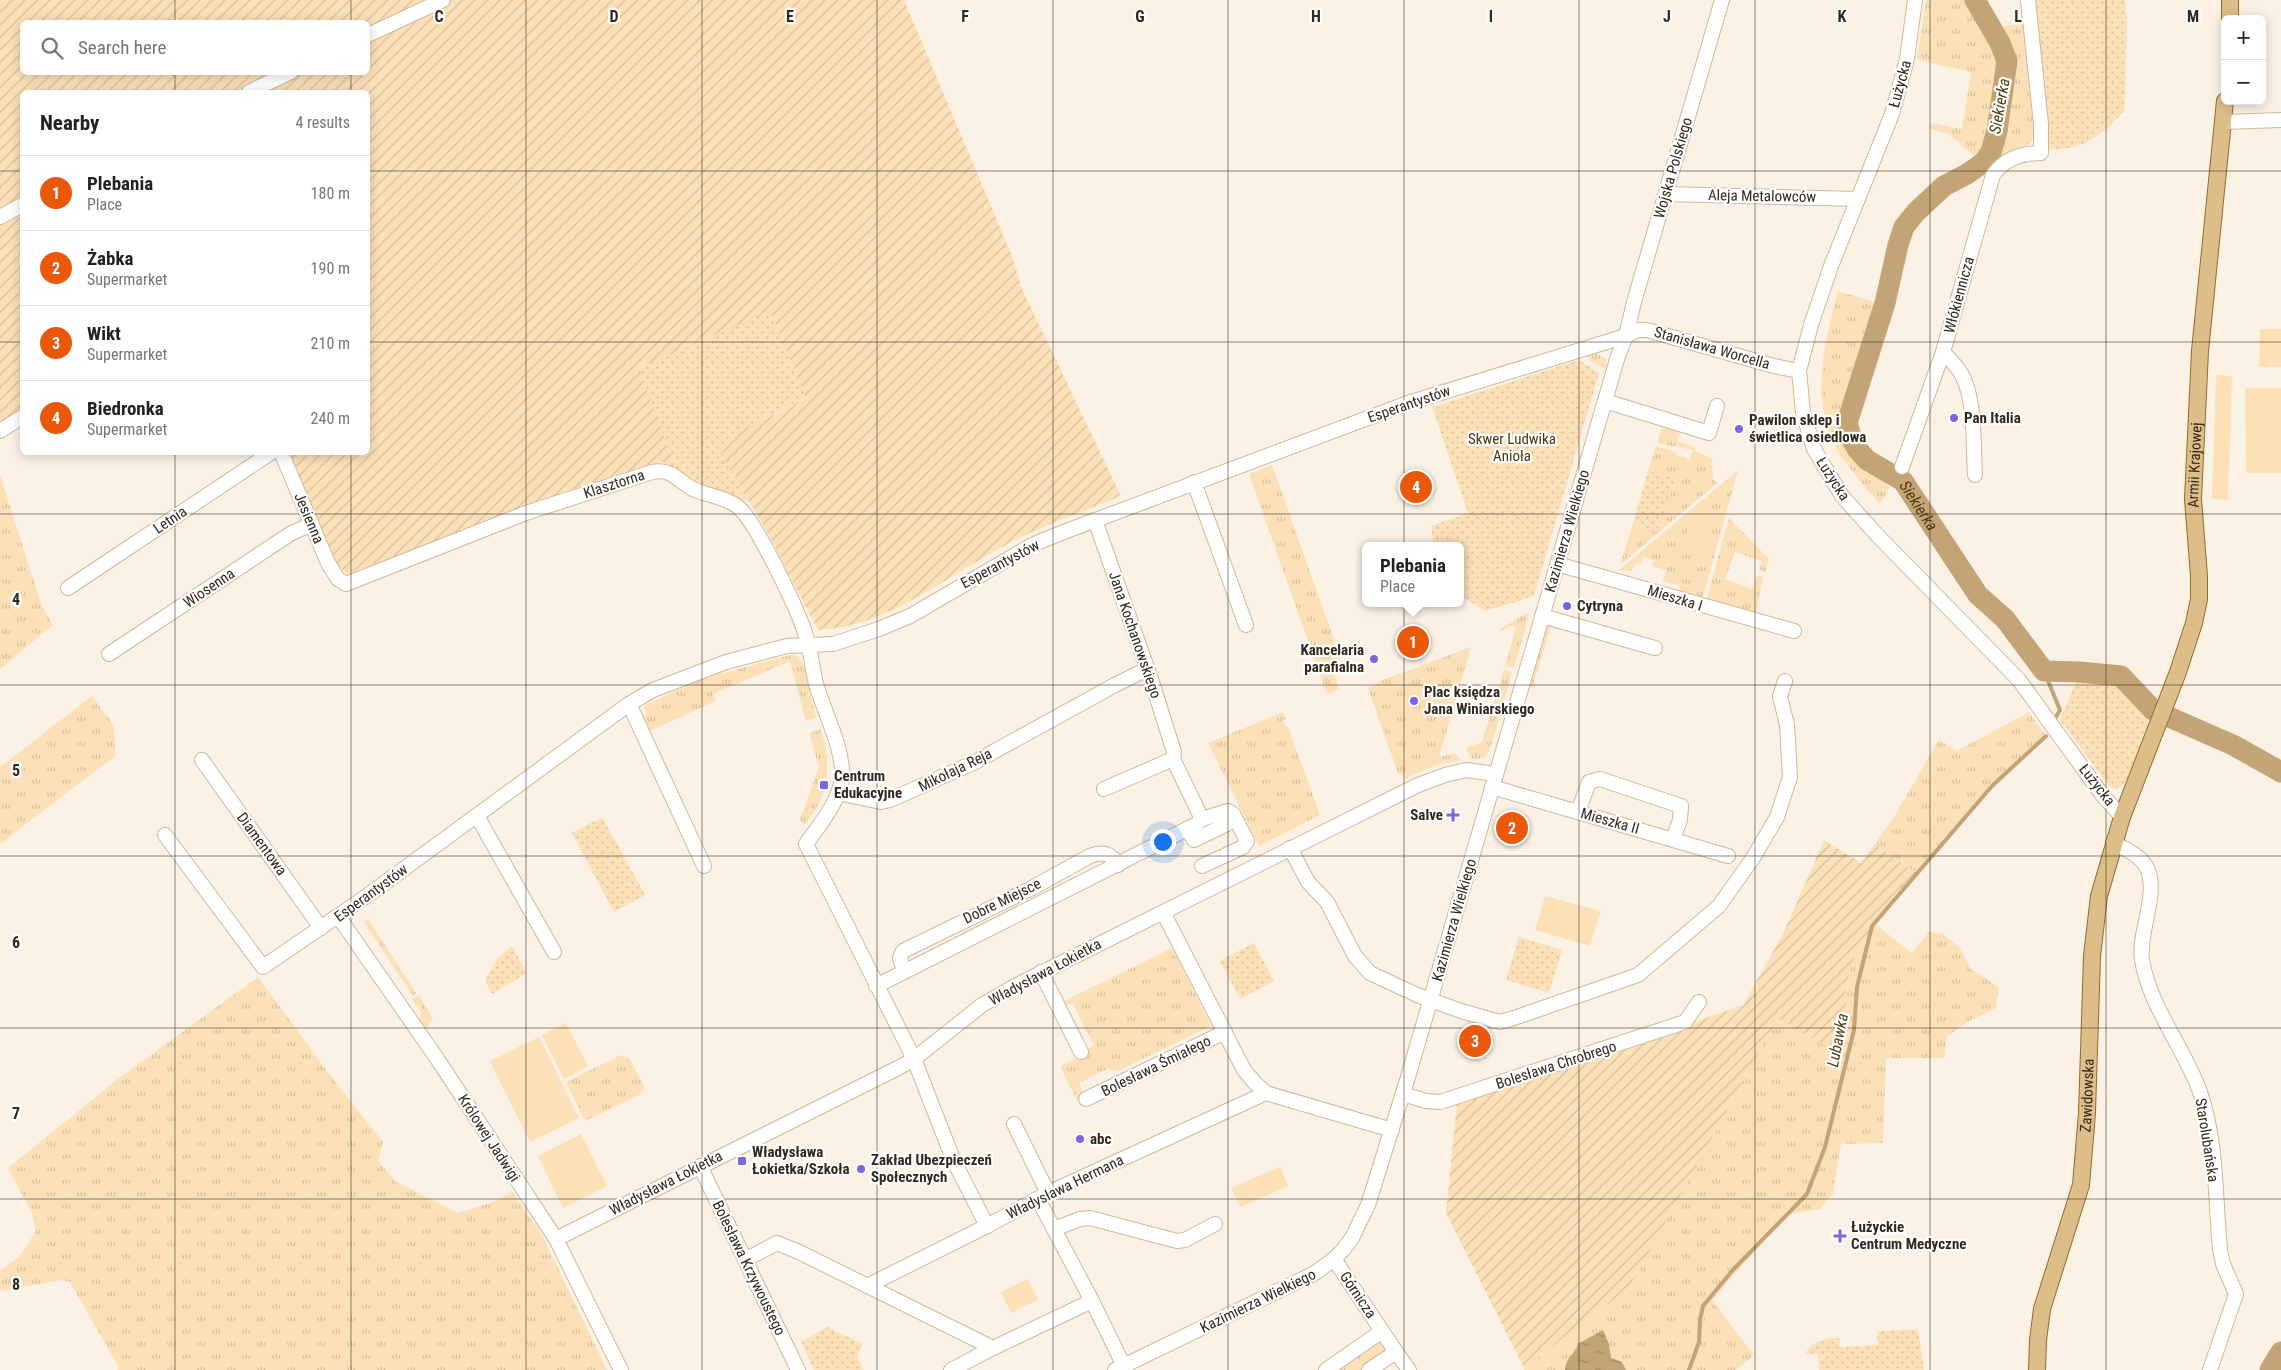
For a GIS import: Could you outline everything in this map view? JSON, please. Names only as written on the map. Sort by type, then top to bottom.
[{"type":"main road","points":[[2230,0],[2230,15]]},
{"type":"main road","name":"Armii Krajowej","points":[[2122,817],[2170,695],[2194,622],[2199,598],[2200,576],[2193,499],[2199,361],[2225,105]]},
{"type":"main road","name":"Zawidowska","points":[[2037,1370],[2042,1309],[2081,1184],[2087,1114],[2094,932],[2099,896],[2122,817]]},
{"type":"street","points":[[370,34],[443,0]]},
{"type":"street","name":"Wojska Polskiego","points":[[1626,336],[1722,0]]},
{"type":"street","name":"Łużycka","points":[[1916,0],[1907,60],[1895,102],[1825,283],[1799,371],[1803,412],[1815,450],[1838,489],[1877,535],[2019,680],[2103,796],[2122,817]]},
{"type":"street","name":"Włókiennicza","points":[[1902,467],[1943,352],[1993,175],[2001,164],[2011,158],[2041,153],[2041,124],[2028,0]]},
{"type":"street","points":[[253,90],[285,75]]},
{"type":"street","points":[[2224,122],[2281,120]]},
{"type":"street","name":"Aleja Metalowców","points":[[1666,194],[1786,192],[1858,199]]},
{"type":"street","points":[[0,217],[20,206]]},
{"type":"street","name":"Stanisława Worcella","points":[[1626,336],[1632,331],[1643,329],[1774,366],[1799,371]]},
{"type":"street","name":"Kazimierza Wielkiego","points":[[1119,1368],[1315,1273],[1334,1259],[1352,1238],[1368,1205],[1403,1094],[1557,564],[1626,336]]},
{"type":"street","name":"Esperantystów","points":[[164,835],[263,967],[322,928],[629,704],[653,690],[726,662],[787,646],[833,644],[879,630],[910,616],[950,591],[1034,544],[1194,482],[1408,403],[1626,336]]},
{"type":"street","points":[[1943,352],[1959,370],[1967,386],[1971,412],[1975,475]]},
{"type":"street","points":[[1605,401],[1709,433],[1717,406]]},
{"type":"street","points":[[0,431],[20,418]]},
{"type":"street","name":"Letnia","points":[[68,588],[268,455]]},
{"type":"street","name":"Jesienna","points":[[283,455],[328,563],[341,582]]},
{"type":"street","name":"Klasztorna","points":[[341,582],[350,583],[457,539],[558,502],[640,475],[664,471],[696,491],[730,501],[743,511],[754,527],[794,605],[809,644]]},
{"type":"street","points":[[1194,482],[1246,625]]},
{"type":"street","name":"Jana Kochanowskiego","points":[[1095,520],[1147,670],[1173,756]]},
{"type":"street","name":"Wiosenna","points":[[109,654],[283,539],[311,524]]},
{"type":"street","name":"Mieszka I","points":[[1557,564],[1794,631]]},
{"type":"street","points":[[1542,616],[1655,648]]},
{"type":"street","points":[[809,644],[816,684],[841,762],[842,778],[838,793],[806,844],[914,1059],[953,1159],[988,1226]]},
{"type":"street","name":"Mikołaja Reja","points":[[838,793],[881,802],[890,800],[975,762],[1113,686],[1147,670]]},
{"type":"street","points":[[1290,848],[1308,882],[1327,902],[1365,969],[1430,1000],[1500,1022],[1514,1018],[1638,975],[1719,906],[1753,858],[1777,816],[1790,777],[1787,725],[1780,696],[1785,681]]},
{"type":"street","points":[[629,704],[704,866]]},
{"type":"street","points":[[1104,789],[1173,756],[1202,819]]},
{"type":"street","name":"Diamentowa","points":[[202,760],[322,928]]},
{"type":"street","name":"Władysława Łokietka","points":[[556,1239],[914,1059],[982,1006],[1041,972],[1431,779],[1466,770],[1494,780]]},
{"type":"street","points":[[1578,812],[1589,782],[1600,779],[1681,806],[1680,820],[1673,839]]},
{"type":"street","name":"Mieszka II","points":[[1494,780],[1578,812],[1728,856]]},
{"type":"street","name":"Dobre Miejsce","points":[[876,986],[1187,830],[1200,823],[1202,819],[1228,811],[1233,814],[1247,841],[1243,847],[1202,866]]},
{"type":"street","points":[[477,816],[554,952]]},
{"type":"street","points":[[1187,830],[1194,840],[1227,824]]},
{"type":"street","name":"Starolubańska","points":[[2113,843],[2140,858],[2148,871],[2150,890],[2142,941],[2142,961],[2158,1008],[2188,1063],[2205,1112],[2211,1143],[2220,1249],[2236,1294],[2210,1370]]},
{"type":"street","name":"Dobre Miejsce","points":[[904,971],[900,958],[903,951],[1030,889],[1098,852],[1112,857],[1118,865]]},
{"type":"street","name":"Bolesława Śmiałego","points":[[1163,912],[1244,1070],[1255,1083],[1266,1093],[1392,1130]]},
{"type":"street","name":"Królowej Jadwigi","points":[[338,916],[438,1060],[556,1239],[621,1370]]},
{"type":"street","points":[[1041,972],[1081,1052]]},
{"type":"street","name":"Bolesława Chrobrego","points":[[1403,1094],[1426,1101],[1440,1102],[1495,1086],[1685,1022],[1699,1002]]},
{"type":"street","name":"Bolesława Śmiałego","points":[[1086,1099],[1225,1032]]},
{"type":"street","name":"Władysława Hermana","points":[[866,1286],[988,1226],[1043,1196],[1266,1093]]},
{"type":"street","points":[[1014,1124],[1043,1196],[1054,1230],[1092,1301],[1119,1368]]},
{"type":"street","name":"Bolesława Krzywoustego","points":[[700,1166],[798,1370]]},
{"type":"street","points":[[1054,1230],[1080,1219],[1090,1218],[1177,1241],[1185,1240],[1215,1224]]},
{"type":"street","points":[[745,1260],[777,1243],[993,1348]]},
{"type":"street","name":"Górnicza","points":[[1334,1259],[1409,1370]]},
{"type":"street","points":[[951,1370],[1092,1301]]},
{"type":"street","name":"Górnicza","points":[[1326,1370],[1382,1331]]},
{"type":"street","points":[[1369,1370],[1396,1352]]},
{"type":"green space","points":[[0,0],[904,0],[1012,256],[1022,289],[1121,496],[1026,535],[888,612],[842,627],[818,630],[766,530],[721,454],[741,431],[806,398],[770,311],[639,368],[676,469],[663,462],[640,467],[347,574],[332,560],[288,455],[370,455],[370,90],[20,90],[20,411],[0,424]]},
{"type":"green space","points":[[1926,0],[1968,0],[1987,27],[1998,49],[2001,63],[1994,123],[1989,142],[1978,159],[1949,134],[1930,129],[1931,123],[1962,129],[1971,72],[1917,60]]},
{"type":"green space","points":[[2034,0],[2125,0],[2127,18],[2125,110],[2099,135],[2071,148],[2045,150]]},
{"type":"green space","points":[[2025,23],[2035,137],[2026,147],[1993,166],[2004,125],[2012,78],[2010,52],[2000,27]]},
{"type":"green space","points":[[1838,291],[1877,303],[1854,380],[1843,426],[1849,446],[1860,461],[1890,487],[1880,504],[1841,456],[1831,437],[1825,417],[1822,396],[1824,354]]},
{"type":"green space","points":[[770,311],[806,398],[763,419],[721,453],[748,501],[699,486],[676,469],[639,368]]},
{"type":"green space","points":[[2260,329],[2281,329],[2281,367],[2259,367]]},
{"type":"green space","points":[[1596,353],[1606,359],[1607,370],[1589,360],[1587,354]]},
{"type":"green space","name":"Skwer Ludwika Anioła","points":[[1579,360],[1599,373],[1534,596],[1485,611],[1464,598],[1464,542],[1433,542],[1431,526],[1468,513],[1432,407]]},
{"type":"green space","points":[[2216,375],[2232,376],[2228,500],[2212,499]]},
{"type":"green space","points":[[2245,388],[2281,388],[2281,473],[2246,473]]},
{"type":"green space","points":[[1669,426],[1681,429],[1677,441],[1695,447],[1695,451],[1712,458],[1713,479],[1717,483],[1620,565],[1633,524],[1659,532],[1675,480],[1648,471],[1656,446],[1676,452],[1675,455],[1690,460],[1693,450],[1657,443],[1661,430]]},
{"type":"green space","points":[[1272,465],[1341,659],[1331,663],[1339,689],[1327,694],[1249,474]]},
{"type":"green space","points":[[1738,470],[1702,600],[1678,592],[1680,586],[1663,581],[1666,570],[1652,566],[1654,560],[1644,557],[1641,564],[1635,563],[1632,571],[1619,570]]},
{"type":"green space","points":[[1648,471],[1675,479],[1659,532],[1633,524]]},
{"type":"green space","points":[[0,475],[41,604],[53,625],[0,669]]},
{"type":"green space","points":[[1693,514],[1713,520],[1701,557],[1681,551]]},
{"type":"green space","points":[[1729,518],[1769,559],[1765,572],[1759,569],[1762,561],[1735,552],[1725,579],[1752,589],[1757,576],[1763,577],[1756,613],[1706,601]]},
{"type":"green space","points":[[1527,613],[1529,615],[1514,668],[1505,666],[1516,627],[1510,626],[1500,632],[1500,629]]},
{"type":"green space","points":[[1547,625],[1551,626],[1532,689],[1529,688]]},
{"type":"green space","name":"Plac księdza Jana Winiarskiego","points":[[1471,647],[1439,757],[1455,753],[1461,760],[1433,766],[1404,779],[1402,774],[1398,773],[1368,689],[1378,682]]},
{"type":"green space","points":[[790,655],[798,656],[803,664],[816,718],[806,721],[790,661],[713,694],[716,701],[650,731],[643,716],[647,714],[644,708],[645,705],[701,679]]},
{"type":"green space","points":[[1504,670],[1512,672],[1502,709],[1493,706]]},
{"type":"green space","points":[[2076,682],[2115,684],[2151,719],[2128,781],[2116,789],[2109,786],[2060,720]]},
{"type":"green space","points":[[92,696],[114,726],[115,756],[0,844],[0,767]]},
{"type":"green space","points":[[1492,710],[1501,713],[1489,752],[1484,758],[1471,759],[1466,748],[1482,742]]},
{"type":"green space","points":[[1283,712],[1286,719],[1283,720],[1286,727],[1288,727],[1320,815],[1259,846],[1208,743]]},
{"type":"green space","points":[[2029,712],[2046,736],[1992,786],[1918,874],[1875,844],[1894,817],[1939,740],[1957,751]]},
{"type":"green space","points":[[821,729],[827,752],[827,778],[823,778],[820,790],[823,791],[819,804],[805,825],[800,820],[819,767],[809,733]]},
{"type":"green space","points":[[602,817],[645,895],[614,912],[572,833]]},
{"type":"green space","points":[[1824,840],[1861,863],[1875,844],[1918,874],[1879,919],[1855,956],[1849,976],[1846,998],[1848,1059],[1778,1018],[1629,1288],[1524,1368],[1446,1213],[1457,1102],[1743,1005],[1783,934]]},
{"type":"green space","points":[[1545,896],[1601,911],[1590,946],[1535,930]]},
{"type":"green space","points":[[368,919],[416,993],[413,996],[364,922]]},
{"type":"green space","points":[[1874,923],[1912,953],[1929,932],[1943,934],[1959,947],[1971,969],[1999,987],[1996,1008],[1967,1022],[1946,1037],[1945,1058],[1886,1058],[1883,1143],[1841,1144],[1833,1194],[1820,1209],[1786,1215],[1712,1300],[1754,1355],[1736,1370],[1525,1370],[1524,1368],[1629,1288],[1778,1017],[1848,1059],[1845,1005],[1850,972],[1855,956]]},
{"type":"green space","points":[[1519,937],[1562,950],[1549,993],[1506,980]]},
{"type":"green space","points":[[1254,943],[1274,981],[1240,999],[1220,961]]},
{"type":"green space","points":[[512,946],[527,973],[492,994],[485,981],[497,959]]},
{"type":"green space","points":[[1172,948],[1211,1026],[1118,1071],[1107,1069],[1079,1083],[1085,1098],[1077,1101],[1060,1066],[1086,1054],[1085,1050],[1094,1046],[1073,1003],[1064,1007],[1062,1002]]},
{"type":"green space","points":[[258,977],[329,1074],[383,1142],[378,1161],[396,1182],[458,1213],[497,1201],[512,1191],[543,1237],[607,1370],[117,1370],[119,1368],[70,1282],[63,1280],[0,1291],[0,1271],[19,1257],[36,1231],[32,1213],[8,1168],[118,1079]]},
{"type":"green space","points":[[419,995],[433,1019],[424,1032],[417,1021],[422,1013],[412,999]]},
{"type":"green space","points":[[566,1023],[588,1066],[564,1079],[542,1035]]},
{"type":"green space","points":[[539,1037],[579,1118],[530,1142],[490,1061]]},
{"type":"green space","points":[[621,1055],[629,1058],[644,1086],[641,1094],[585,1121],[566,1082]]},
{"type":"green space","points":[[581,1134],[607,1186],[563,1208],[538,1156]]},
{"type":"green space","points":[[1280,1167],[1288,1186],[1240,1207],[1231,1188]]},
{"type":"green space","points":[[1028,1279],[1038,1300],[1011,1313],[1001,1292]]},
{"type":"green space","points":[[827,1327],[863,1344],[857,1357],[864,1370],[814,1370],[801,1342]]},
{"type":"green space","points":[[1918,1329],[1924,1370],[1819,1370],[1818,1354],[1805,1354],[1815,1343],[1824,1340],[1840,1338],[1839,1347],[1878,1345],[1877,1331]]},
{"type":"green space","points":[[1379,1340],[1387,1351],[1363,1370],[1335,1370]]},
{"type":"water","points":[[1603,1330],[1609,1344],[1611,1358],[1622,1362],[1626,1370],[1565,1370],[1567,1362],[1578,1344]]},
{"type":"waterway","name":"Siekierka","points":[[1975,0],[2000,43],[2007,61],[1997,131],[1991,152],[1984,162],[1967,174],[1944,186],[1916,212],[1904,227],[1885,303],[1847,423],[1852,440],[1867,460],[1903,481],[1978,595],[2005,619],[2044,671],[2121,676],[2153,710],[2233,745],[2281,772]]},
{"type":"waterway","name":"Lubawka","points":[[2044,671],[2060,710],[2056,717]]},
{"type":"waterway","name":"Lubawka","points":[[1689,1370],[1699,1342],[1703,1306],[1732,1271],[1807,1194],[1825,1147],[1854,1030],[1857,987],[1872,926],[1992,786],[2046,736]]},
{"type":"waterway","name":"Siekierka","points":[[2270,1370],[2281,1352]]},
{"type":"place","name":"Pan Italia","points":[[1954,418]]},
{"type":"place","name":"Pawilon sklep i świetlica osiedlowa","points":[[1739,429]]},
{"type":"place","name":"Biedronka","points":[[1416,487]]},
{"type":"place","name":"Cytryna","points":[[1567,606]]},
{"type":"place","name":"Plebania","points":[[1413,642]]},
{"type":"place","name":"Kancelaria parafialna","points":[[1374,659]]},
{"type":"place","name":"Plac księdza Jana Winiarskiego","points":[[1414,701]]},
{"type":"place","name":"Centrum Edukacyjne","points":[[824,785]]},
{"type":"place","name":"Salve","points":[[1453,815]]},
{"type":"place","name":"Żabka","points":[[1512,828]]},
{"type":"place","name":"Wikt","points":[[1475,1041]]},
{"type":"place","name":"abc","points":[[1080,1139]]},
{"type":"place","name":"Władysława Łokietka/Szkoła","points":[[742,1161]]},
{"type":"place","name":"Zakład Ubezpieczeń Społecznych","points":[[861,1169]]},
{"type":"place","name":"Łużyckie Centrum Medyczne","points":[[1840,1236]]}]
